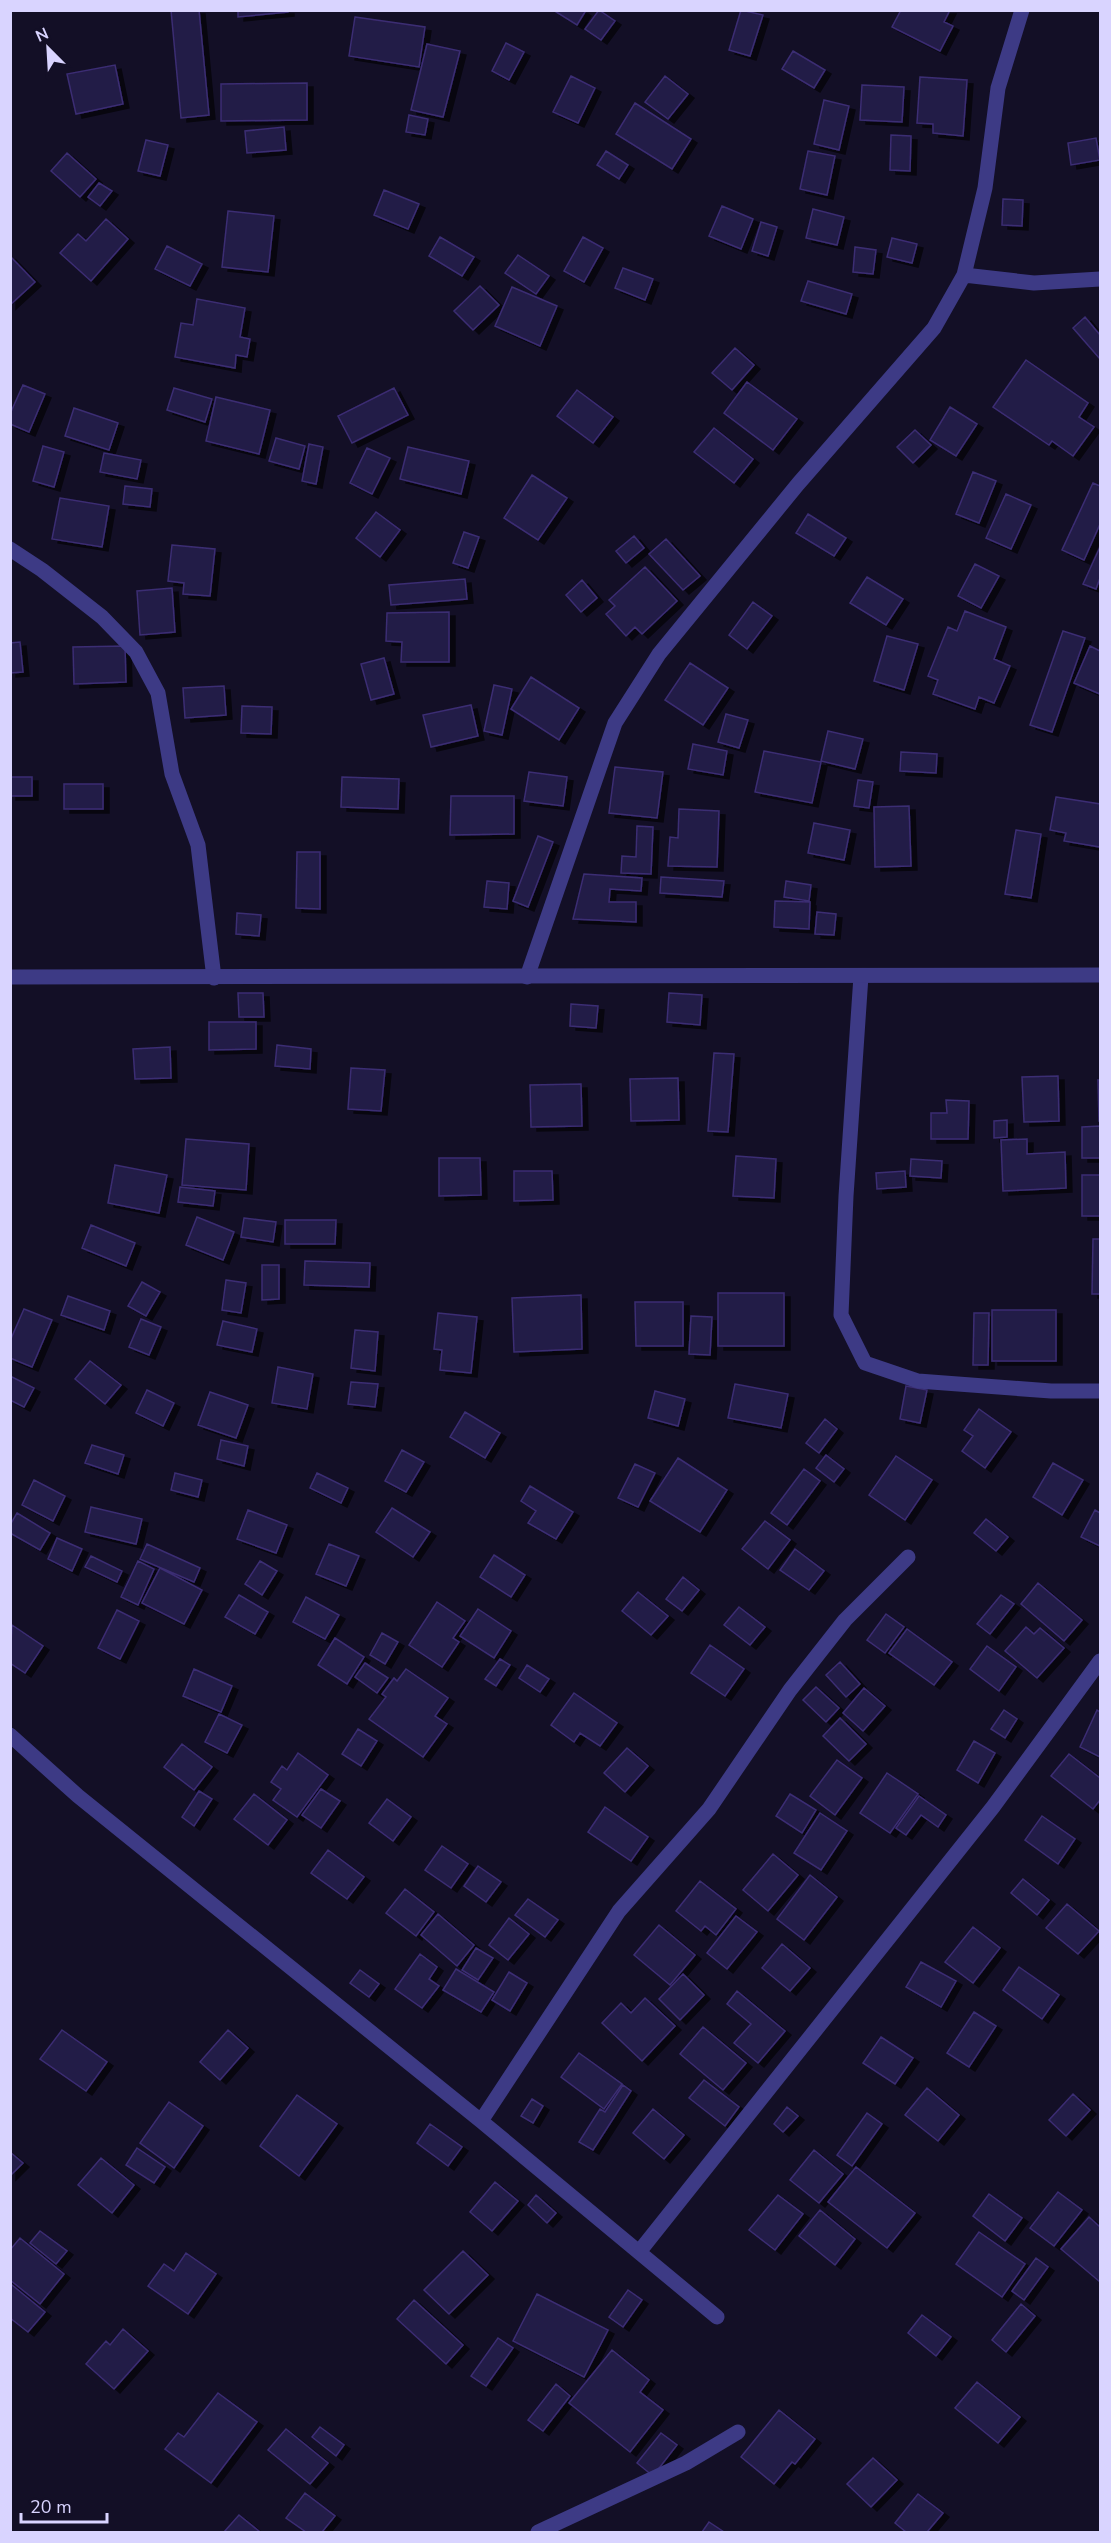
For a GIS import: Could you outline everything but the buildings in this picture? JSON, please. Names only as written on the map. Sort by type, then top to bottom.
[{"type":"street","points":[[527,977],[615,723],[659,654],[798,483],[934,328],[964,275],[985,188],[998,88],[1022,10]]},
{"type":"street","points":[[964,275],[1034,282],[1101,279]]},
{"type":"street","points":[[10,549],[42,570],[102,617],[136,652],[158,693],[172,774],[198,845],[214,978]]},
{"type":"street","points":[[10,977],[1101,975]]},
{"type":"street","points":[[861,976],[846,1197],[841,1315],[865,1363],[918,1381],[1051,1391],[1101,1391]]},
{"type":"street","points":[[481,2121],[619,1911],[709,1809],[790,1690],[845,1620],[908,1557]]},
{"type":"street","points":[[639,2252],[993,1807],[1101,1661]]},
{"type":"street","points":[[10,1735],[78,1796],[481,2121],[717,2317]]},
{"type":"street","points":[[538,2532],[686,2463],[738,2432]]}]
